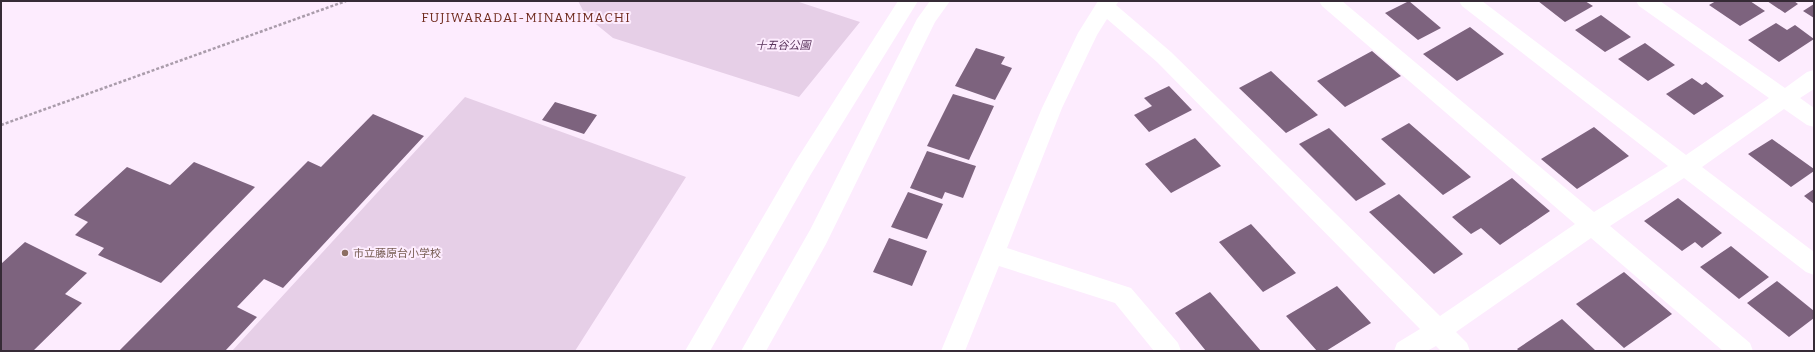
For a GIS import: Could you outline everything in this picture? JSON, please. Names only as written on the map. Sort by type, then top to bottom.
[{"type":"street","points":[[697,351],[803,168],[908,1]]},
{"type":"street","points":[[752,351],[818,237],[927,19],[940,1]]},
{"type":"street","points":[[1329,1],[1741,351]]},
{"type":"street","points":[[1469,1],[1814,265]]},
{"type":"street","points":[[1646,1],[1814,119]]},
{"type":"street","points":[[953,351],[994,254],[1052,108],[1088,33],[1107,4],[1164,57],[1458,351]]},
{"type":"street","points":[[1406,351],[1438,331],[1592,224],[1686,166],[1814,78]]},
{"type":"street","points":[[994,254],[1123,295],[1169,351]]},
{"type":"path","points":[[1,125],[346,1]]},
{"type":"green space","name":"十五谷公園","points":[[578,1],[796,1],[860,22],[799,97],[613,38],[586,16]]},
{"type":"green space","points":[[465,97],[686,177],[575,351],[232,351]]},
{"type":"building","points":[[1409,1],[1441,28],[1418,40],[1385,13]]},
{"type":"building","points":[[1538,1],[1585,1],[1593,6],[1565,22]]},
{"type":"building","points":[[1716,1],[1750,1],[1765,11],[1740,26],[1709,5]]},
{"type":"building","points":[[1767,1],[1794,1],[1798,4],[1785,13]]},
{"type":"building","points":[[1814,4],[1814,18],[1803,11]]},
{"type":"building","points":[[1601,15],[1631,37],[1605,52],[1575,30]]},
{"type":"building","points":[[1776,23],[1787,30],[1795,25],[1814,39],[1779,62],[1748,40]]},
{"type":"building","points":[[1470,27],[1504,54],[1457,81],[1423,54]]},
{"type":"building","points":[[1645,43],[1675,65],[1648,81],[1618,59]]},
{"type":"building","points":[[976,48],[1005,57],[1001,64],[1012,68],[995,100],[955,86]]},
{"type":"building","points":[[1372,51],[1401,76],[1345,107],[1317,81]]},
{"type":"building","points":[[1271,71],[1318,115],[1286,133],[1239,88]]},
{"type":"building","points":[[1692,78],[1702,85],[1706,82],[1724,96],[1694,115],[1666,94]]},
{"type":"building","points":[[1169,86],[1192,110],[1149,132],[1134,115],[1152,106],[1144,98]]},
{"type":"building","points":[[953,94],[994,106],[969,160],[927,146]]},
{"type":"building","points":[[555,102],[597,115],[584,134],[542,120]]},
{"type":"building","points":[[373,114],[424,136],[283,288],[264,279],[237,307],[257,317],[225,351],[119,351],[308,161],[321,167]]},
{"type":"building","points":[[1409,123],[1471,177],[1443,195],[1381,139]]},
{"type":"building","points":[[1594,127],[1629,156],[1577,189],[1541,159]]},
{"type":"building","points":[[1329,128],[1386,184],[1356,201],[1299,144]]},
{"type":"building","points":[[1195,138],[1221,166],[1171,193],[1145,164]]},
{"type":"building","points":[[1772,139],[1814,169],[1814,171],[1791,187],[1748,154]]},
{"type":"building","points":[[927,151],[976,166],[963,198],[945,192],[942,199],[910,188]]},
{"type":"building","points":[[194,162],[255,187],[161,283],[98,255],[104,248],[75,235],[88,222],[74,215],[127,167],[170,185]]},
{"type":"building","points":[[1512,178],[1550,211],[1500,245],[1481,228],[1471,234],[1452,217]]},
{"type":"building","points":[[1814,189],[1814,204],[1804,196]]},
{"type":"building","points":[[908,192],[943,204],[927,239],[891,227]]},
{"type":"building","points":[[1399,194],[1463,254],[1434,274],[1369,212]]},
{"type":"building","points":[[1678,198],[1722,233],[1702,248],[1695,242],[1682,251],[1644,221]]},
{"type":"building","points":[[1251,224],[1296,273],[1263,292],[1219,242]]},
{"type":"building","points":[[889,238],[927,251],[912,286],[873,272]]},
{"type":"building","points":[[25,242],[87,273],[65,294],[82,303],[33,351],[1,351],[1,264]]},
{"type":"building","points":[[1731,246],[1769,277],[1739,299],[1700,267]]},
{"type":"building","points":[[1624,272],[1672,314],[1624,348],[1576,304]]},
{"type":"building","points":[[1777,281],[1814,311],[1814,318],[1789,337],[1747,303]]},
{"type":"building","points":[[1337,286],[1371,323],[1326,351],[1317,351],[1286,316]]},
{"type":"building","points":[[1210,292],[1261,351],[1206,351],[1175,313]]},
{"type":"building","points":[[1562,319],[1596,351],[1519,351],[1517,349]]},
{"type":"place","name":"市立藤原台小学校","points":[[345,253]]},
{"type":"district","name":"FUJIWARADAI-MINAMIMACHI","points":[[526,17]]}]
